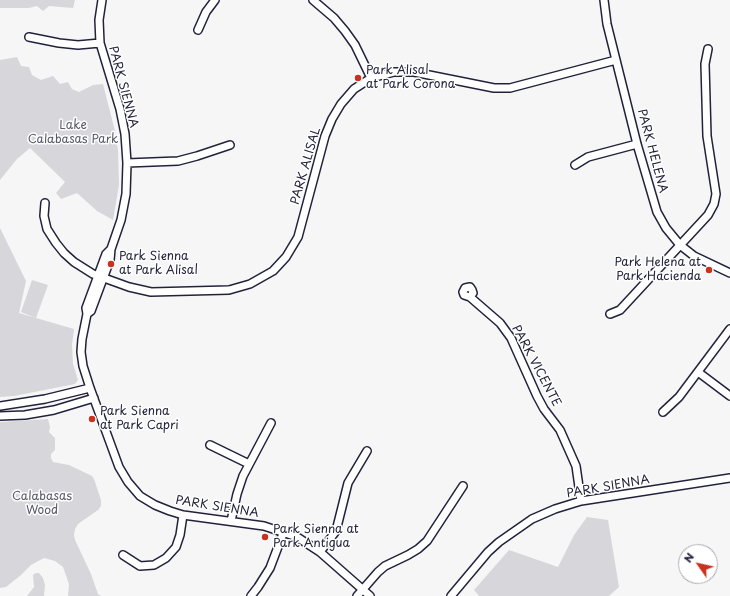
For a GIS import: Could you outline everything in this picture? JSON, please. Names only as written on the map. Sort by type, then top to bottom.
[{"type":"street","name":"PARK SIENNA","points":[[102,0],[99,20],[100,44],[120,109],[125,134],[127,163],[126,194],[121,220],[111,249],[110,260],[100,277],[91,310],[87,314],[81,352],[83,366],[90,388],[119,467],[128,482],[140,496],[155,505],[183,515],[264,526],[297,536],[320,552],[370,596]]},
{"type":"street","points":[[198,30],[206,12],[215,0]]},
{"type":"street","points":[[313,0],[334,18],[345,31],[355,45],[371,78]]},
{"type":"street","name":"PARK HELENA","points":[[604,0],[607,24],[657,212],[666,228],[680,245],[694,256],[730,273]]},
{"type":"street","points":[[29,37],[78,45],[100,44]]},
{"type":"street","points":[[610,314],[620,310],[708,215],[714,204],[716,194],[707,136],[705,64],[708,49]]},
{"type":"street","name":"PARK ALISAL","points":[[45,203],[44,216],[48,229],[56,243],[74,262],[100,277],[129,287],[151,292],[229,290],[250,284],[273,271],[286,257],[298,237],[325,136],[332,119],[341,104],[354,89],[371,78],[394,72],[414,72],[494,88],[510,88],[616,60]]},
{"type":"street","points":[[575,165],[588,157],[638,144]]},
{"type":"street","points":[[127,163],[160,163],[178,161],[230,145]]},
{"type":"street","name":"PARK VICENTE","points":[[470,297],[500,323],[511,338],[537,396],[544,409],[560,430],[576,466],[581,501]]},
{"type":"street","points":[[663,412],[679,397],[730,329]]},
{"type":"street","points":[[698,372],[730,396]]},
{"type":"street","points":[[0,406],[45,399],[90,388]]},
{"type":"street","points":[[0,416],[25,415],[54,410],[94,398]]},
{"type":"street","points":[[231,521],[243,476],[271,422]]},
{"type":"street","points":[[210,446],[249,464]]},
{"type":"street","points":[[320,552],[336,531],[348,483],[367,451]]},
{"type":"street","name":"PARK SIENNA","points":[[451,596],[488,552],[513,531],[532,519],[555,509],[581,501],[730,478]]},
{"type":"street","points":[[357,596],[385,566],[413,552],[427,541],[463,486]]},
{"type":"street","points":[[123,555],[140,566],[154,565],[166,558],[176,547],[180,535],[183,515]]},
{"type":"street","points":[[251,596],[270,568],[284,531]]},
{"type":"green space","points":[[0,0],[75,0],[73,8],[49,6],[43,11],[37,6],[29,8],[0,8]]},
{"type":"green space","name":"Lake Calabasas Park","points":[[17,57],[21,66],[29,67],[32,75],[41,80],[53,76],[60,84],[68,82],[72,89],[79,92],[93,85],[103,84],[115,131],[118,150],[119,185],[113,220],[97,211],[77,193],[61,199],[56,193],[65,182],[30,148],[17,159],[0,180],[0,60]]},
{"type":"green space","points":[[0,228],[26,281],[19,313],[74,329],[72,345],[73,364],[78,380],[75,384],[14,396],[0,397]]},
{"type":"green space","points":[[32,280],[48,285],[36,318],[21,312]]},
{"type":"green space","name":"Calabasas Wood","points":[[48,419],[50,427],[49,432],[55,438],[55,450],[51,454],[53,462],[69,465],[92,476],[101,500],[101,506],[98,510],[78,524],[74,535],[98,594],[101,596],[68,596],[69,584],[63,567],[55,561],[44,558],[31,565],[6,587],[0,588],[0,422]]},
{"type":"green space","points":[[587,517],[608,520],[619,587],[609,596],[479,596],[474,590],[509,550],[558,567],[574,535]]},
{"type":"green space","points":[[39,573],[43,578],[45,585],[44,596],[27,596],[34,587],[33,575]]},
{"type":"place","name":"Park Alisal at Park Corona","points":[[358,78]]},
{"type":"place","name":"Park Sienna at Park Alisal","points":[[111,264]]},
{"type":"place","name":"Park Helena at Park Hacienda","points":[[709,270]]},
{"type":"place","name":"Park Sienna at Park Capri","points":[[92,419]]},
{"type":"place","name":"Park Sienna at Park Antigua","points":[[265,537]]}]
